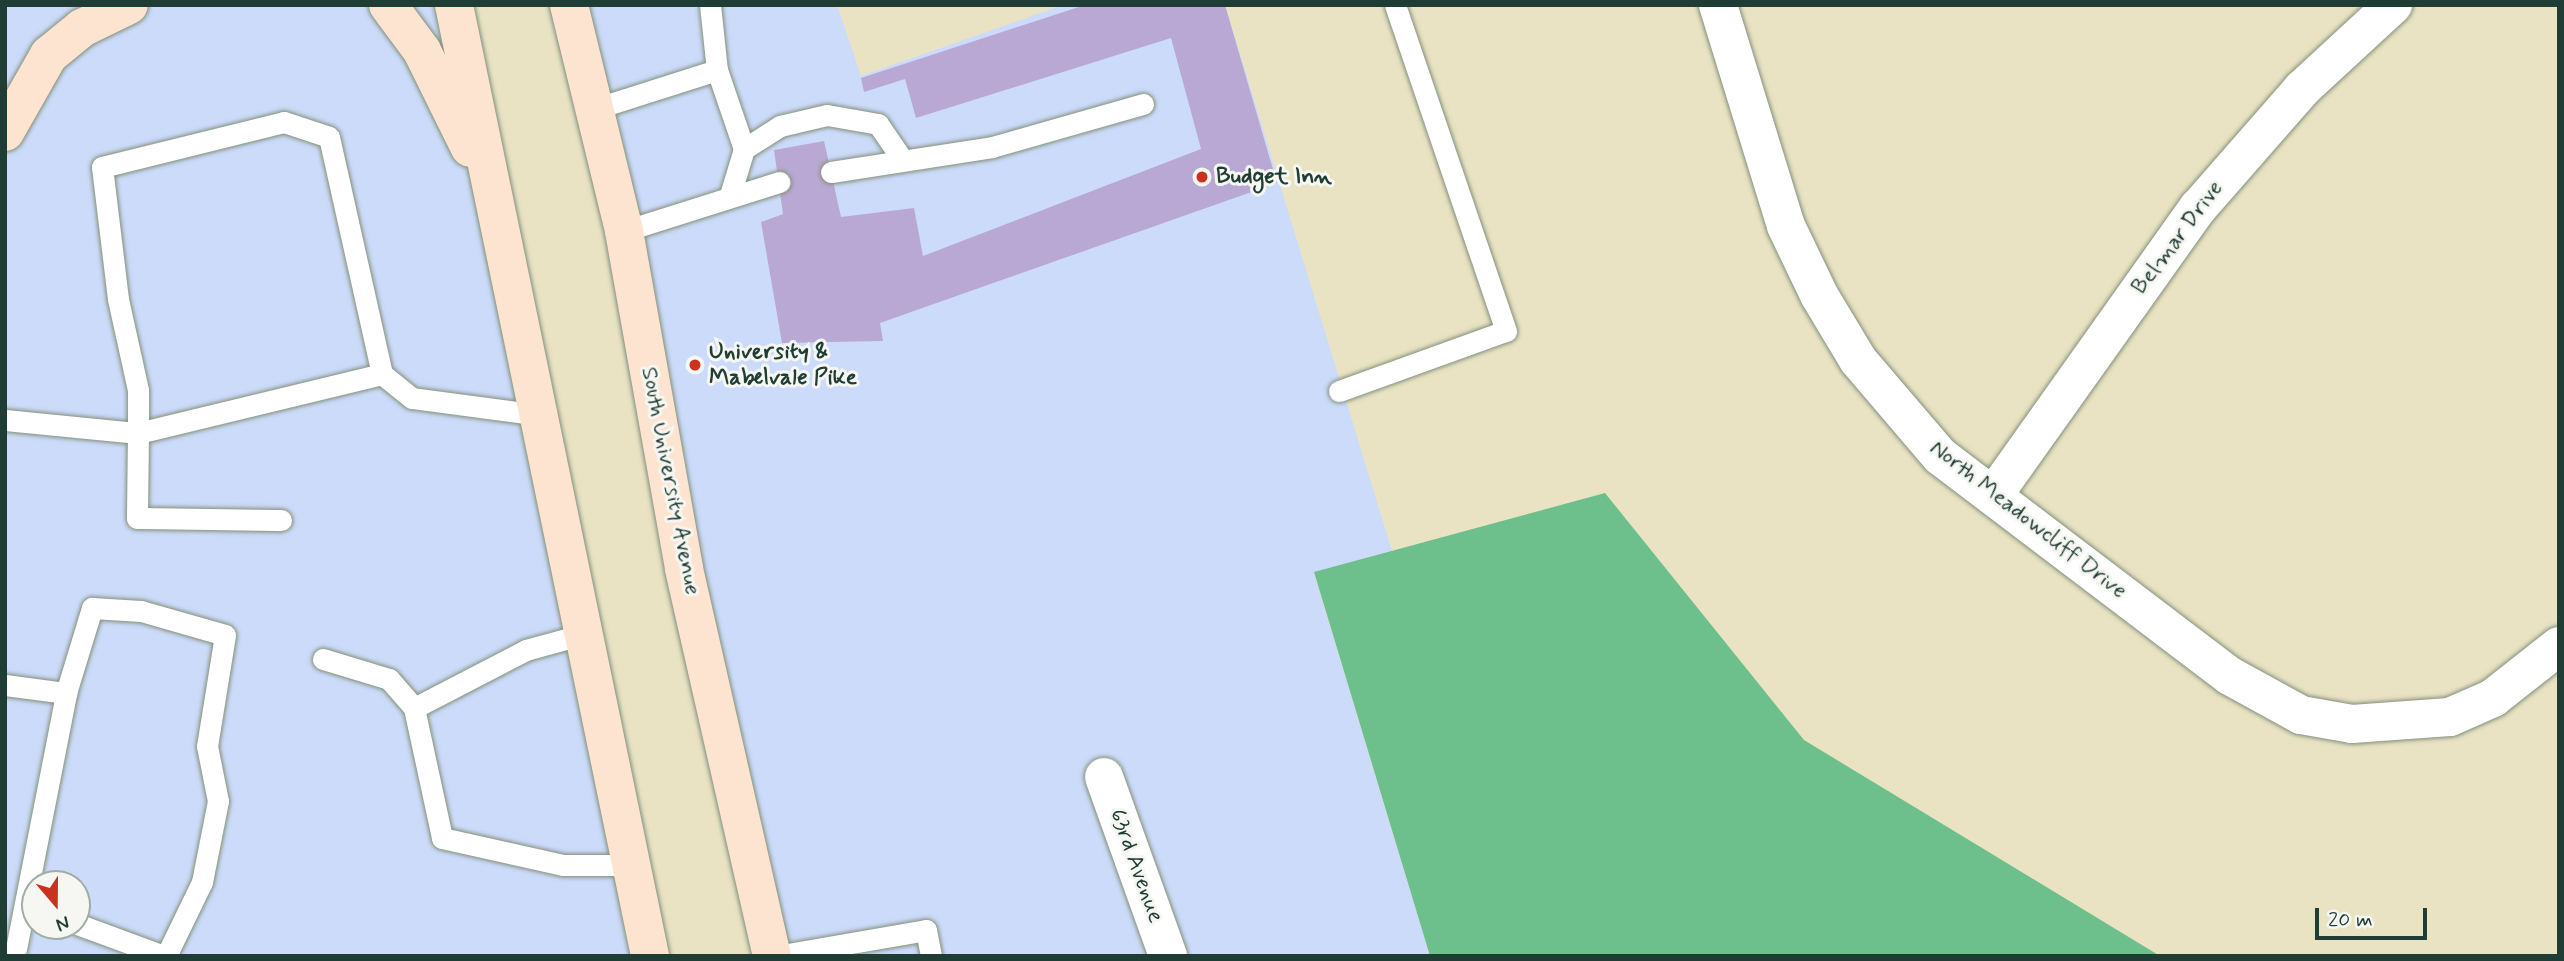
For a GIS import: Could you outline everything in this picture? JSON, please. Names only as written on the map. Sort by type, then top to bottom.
[{"type":"main road","points":[[5,132],[49,55],[82,28],[129,5]]},
{"type":"main road","points":[[388,5],[422,51],[495,200]]},
{"type":"main road","points":[[454,5],[650,956]]},
{"type":"main road","name":"South University Avenue","points":[[569,5],[624,231],[684,569],[774,956]]},
{"type":"main road","points":[[594,109],[596,5]]},
{"type":"street","name":"North Meadowcliff Drive","points":[[1718,5],[1782,214],[1819,295],[1896,410],[1940,456],[2230,676],[2301,715],[2352,724],[2449,717],[2493,698],[2559,646]]},
{"type":"street","name":"Belmar Drive","points":[[1993,496],[2198,208],[2302,89],[2393,5]]},
{"type":"street","name":"63rd Avenue","points":[[1104,777],[1168,956]]},
{"type":"lane","points":[[710,5],[717,70],[744,149],[730,195]]},
{"type":"lane","points":[[1339,391],[1506,331],[1395,5]]},
{"type":"lane","points":[[594,109],[717,70]]},
{"type":"lane","points":[[831,172],[992,147],[1143,104]]},
{"type":"lane","points":[[744,149],[780,126],[827,115],[878,124],[902,159]]},
{"type":"lane","points":[[281,520],[137,518],[138,390],[118,299],[102,167],[213,137],[284,122],[329,137],[390,380],[412,398],[540,415]]},
{"type":"lane","points":[[624,231],[779,181]]},
{"type":"lane","points":[[5,420],[138,433],[390,380]]},
{"type":"lane","points":[[14,952],[66,693],[92,608],[141,611],[225,635],[207,746],[218,801],[202,882],[165,956],[91,929]]},
{"type":"lane","points":[[414,708],[526,650],[584,634]]},
{"type":"lane","points":[[323,659],[389,679],[414,708],[442,838],[563,865],[632,865]]},
{"type":"lane","points":[[5,685],[66,693]]},
{"type":"lane","points":[[14,952],[21,922]]},
{"type":"lane","points":[[774,956],[926,930],[931,956]]},
{"type":"shaded area","points":[[5,5],[452,5],[647,956],[5,956]]},
{"type":"shaded area","points":[[565,5],[837,5],[861,76],[1063,5],[1225,5],[1392,551],[1314,573],[1430,956],[763,956]]},
{"type":"green space","points":[[1605,493],[1804,740],[2160,956],[1430,956],[1314,572]]},
{"type":"building","name":"Budget Inn","points":[[1085,5],[1225,5],[1277,183],[880,323],[883,341],[782,343],[761,222],[783,214],[774,150],[824,141],[841,217],[914,208],[923,256],[1201,149],[1171,38],[916,118],[905,79],[864,92],[861,78]]},
{"type":"place","name":"Budget Inn","points":[[1202,177]]},
{"type":"place","name":"University & Mabelvale Pike","points":[[695,365]]}]
